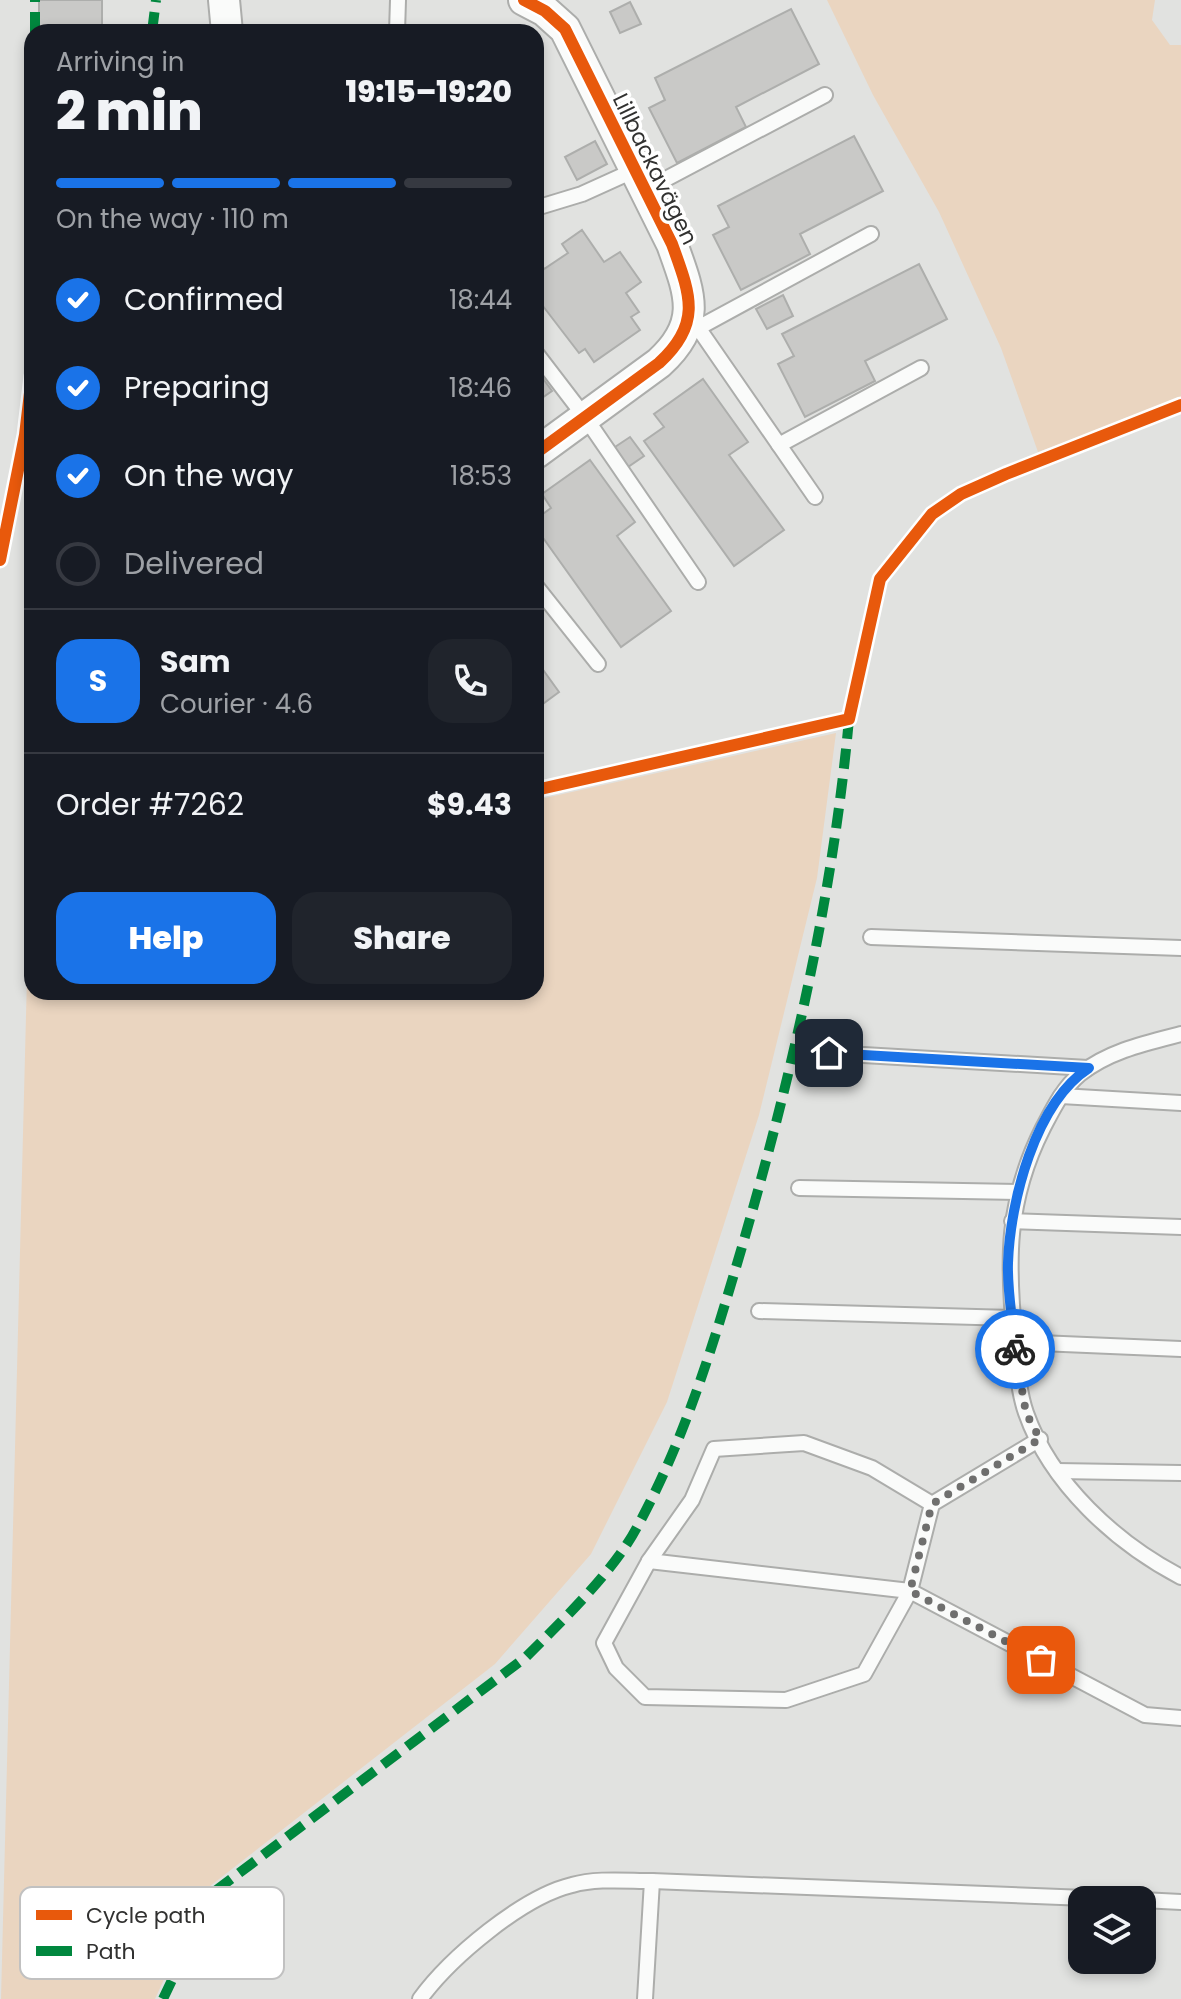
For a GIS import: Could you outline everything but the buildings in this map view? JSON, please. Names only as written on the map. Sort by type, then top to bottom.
[{"type":"street","points":[[226,24],[224,0],[241,0]]},
{"type":"street","name":"Lillbackavägen","points":[[524,0],[545,11],[565,29],[684,277],[694,322]]},
{"type":"street","points":[[544,447],[676,347],[694,322]]},
{"type":"lane","points":[[397,24],[398,0]]},
{"type":"lane","points":[[544,206],[640,180],[825,95]]},
{"type":"lane","points":[[815,497],[694,322],[871,234]]},
{"type":"lane","points":[[544,363],[585,417],[698,582]]},
{"type":"lane","points":[[779,445],[921,368]]},
{"type":"lane","points":[[544,596],[598,664]]},
{"type":"lane","points":[[871,937],[1181,948]]},
{"type":"lane","points":[[1181,1034],[1105,1057],[1061,1096],[1039,1136],[1018,1192],[1008,1264],[1012,1318],[1026,1413],[1057,1471],[1094,1516],[1181,1577]]},
{"type":"lane","points":[[829,1053],[1089,1068]]},
{"type":"lane","points":[[1061,1096],[1181,1103]]},
{"type":"lane","points":[[799,1188],[1018,1192]]},
{"type":"lane","points":[[1012,1221],[1181,1227]]},
{"type":"lane","points":[[759,1311],[1012,1318]]},
{"type":"lane","points":[[1015,1342],[1181,1349]]},
{"type":"lane","points":[[932,1504],[872,1468],[804,1443],[714,1449],[692,1500],[649,1561],[604,1643],[616,1668],[645,1697],[786,1700],[864,1674],[910,1591],[932,1504],[1040,1439]]},
{"type":"lane","points":[[1057,1471],[1181,1473]]},
{"type":"lane","points":[[649,1561],[910,1591],[1145,1715],[1181,1718]]},
{"type":"lane","points":[[645,1999],[652,1881]]},
{"type":"lane","points":[[420,1999],[450,1966],[514,1913],[548,1892],[588,1883],[652,1881],[1068,1897]]},
{"type":"lane","points":[[1156,1901],[1181,1902]]},
{"type":"shaded area","points":[[827,0],[1155,0],[1152,20],[1170,45],[1181,45],[1181,400],[1038,452],[1001,348],[939,212],[873,95]]},
{"type":"shaded area","points":[[836,733],[817,878],[759,1115],[667,1402],[591,1554],[495,1664],[209,1887],[20,1887],[20,1979],[164,1979],[155,1999],[1,1999],[26,1000],[544,1000],[544,798]]},
{"type":"marked path","points":[[35,0],[35,24]]},
{"type":"marked path","points":[[153,24],[156,0]]},
{"type":"marked path","points":[[221,1887],[526,1657],[600,1579],[636,1529],[670,1459],[698,1388],[779,1112],[822,916],[849,719]]},
{"type":"marked path","points":[[163,1999],[173,1979]]},
{"type":"cycle path","points":[[524,0],[545,11],[565,29],[672,244],[684,278],[689,307],[682,335],[659,363],[544,447]]},
{"type":"cycle path","points":[[544,788],[849,719],[880,579],[932,514],[961,494],[1006,474],[1181,405]]},
{"type":"cycle path","points":[[0,560],[24,440]]},
{"type":"way so far","points":[[1015,1349],[1026,1413],[1040,1439],[932,1504],[910,1591],[1041,1660]]},
{"type":"route","points":[[829,1053],[1089,1068],[1056,1102],[1022,1176],[1012,1221],[1008,1264],[1015,1349]]}]
